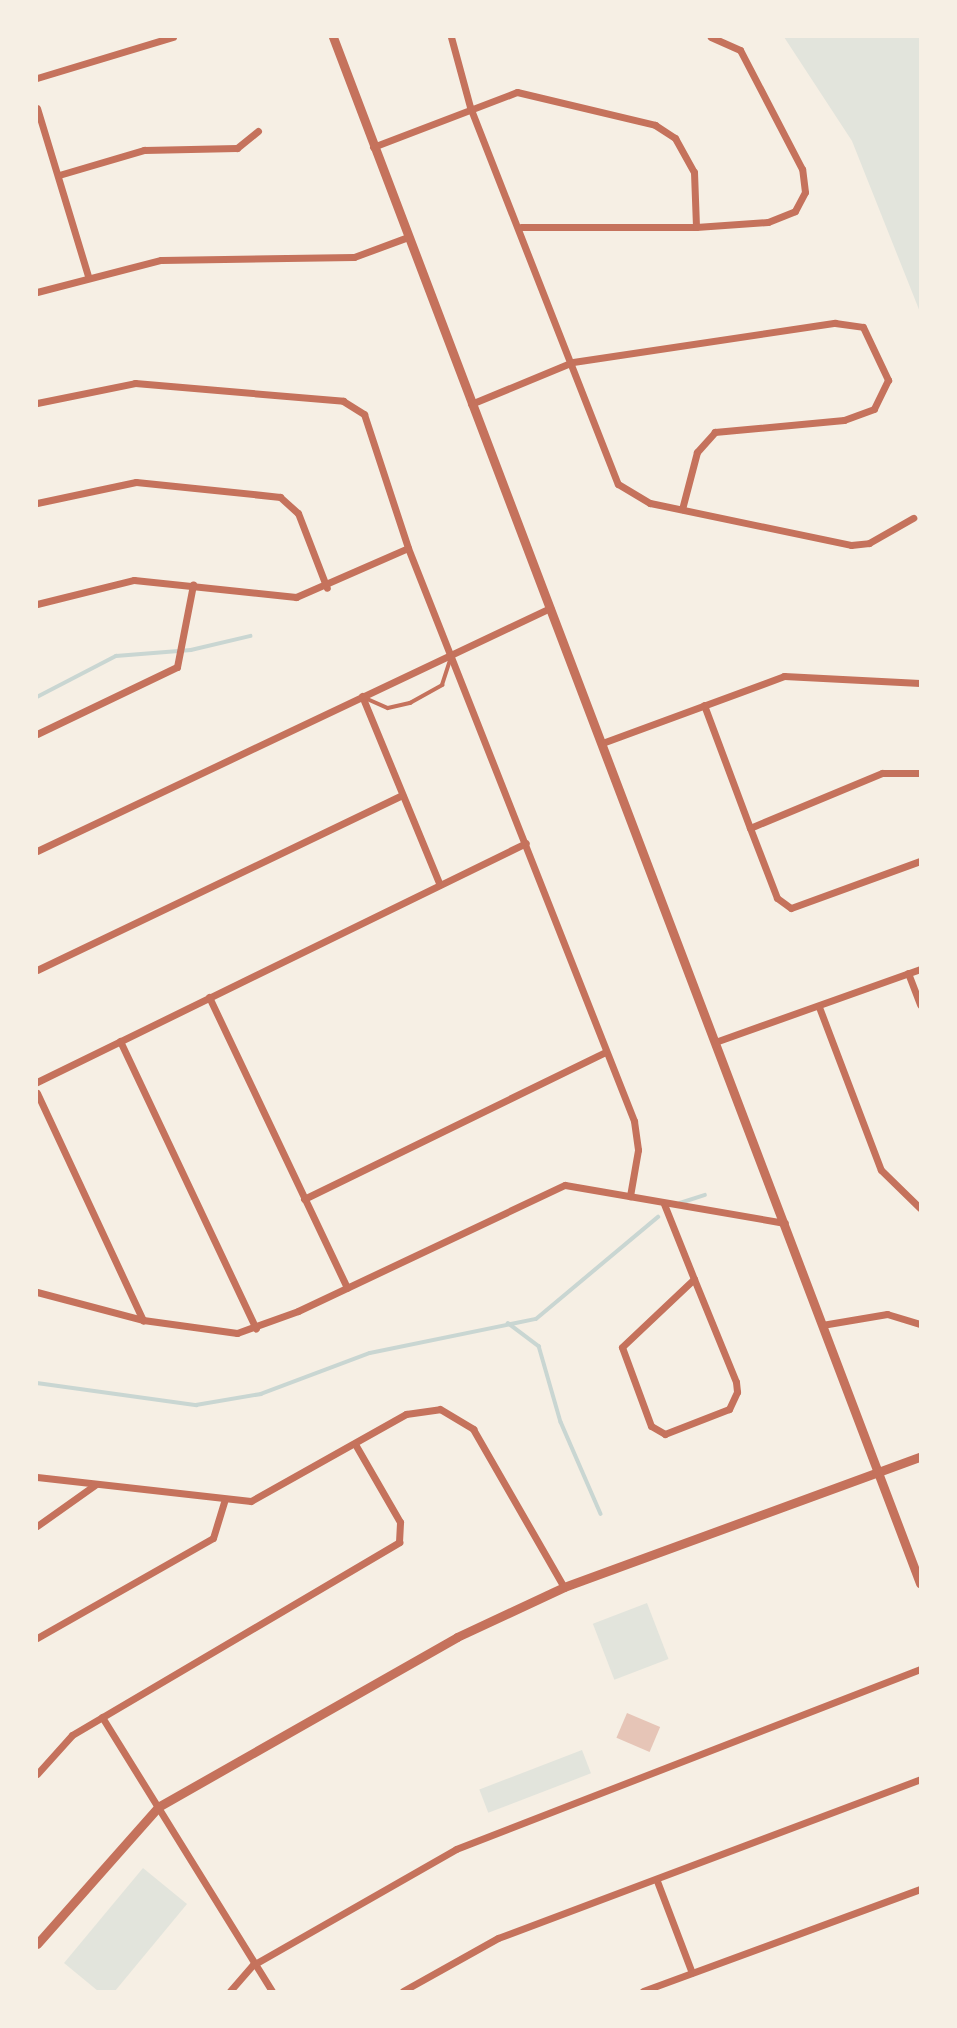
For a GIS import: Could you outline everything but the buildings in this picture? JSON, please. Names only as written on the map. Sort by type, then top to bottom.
[{"type":"street","points":[[37,78],[173,37]]},
{"type":"street","points":[[333,37],[471,404],[605,742],[920,1583]]},
{"type":"street","points":[[452,37],[470,107],[521,227],[618,484],[637,499],[851,545],[869,543],[913,517]]},
{"type":"street","points":[[521,227],[696,227],[778,219],[795,211],[805,192],[802,169],[740,50],[710,37]]},
{"type":"street","points":[[373,147],[470,107],[517,92],[663,128],[696,179],[696,227]]},
{"type":"street","points":[[37,108],[88,276]]},
{"type":"street","points":[[59,175],[144,150],[237,148],[258,131]]},
{"type":"street","points":[[37,292],[88,276],[171,259],[354,257],[408,237]]},
{"type":"street","points":[[471,404],[573,362],[848,321],[867,332],[888,380],[874,409],[844,420],[715,432],[697,452],[682,509]]},
{"type":"street","points":[[37,403],[135,383],[349,404],[364,414],[376,435],[408,548],[526,843],[604,1053],[637,1130],[630,1196]]},
{"type":"street","points":[[37,503],[136,481],[280,497],[298,513],[327,588]]},
{"type":"street","points":[[37,604],[134,580],[296,597],[327,588],[408,548]]},
{"type":"street","points":[[37,734],[177,667],[193,585]]},
{"type":"street","points":[[37,851],[362,696],[450,650],[550,608]]},
{"type":"street","points":[[605,742],[794,674],[920,683]]},
{"type":"street","points":[[362,696],[440,885]]},
{"type":"street","points":[[704,705],[777,898],[792,908],[920,861]]},
{"type":"street","points":[[750,828],[882,773],[920,773]]},
{"type":"street","points":[[37,970],[402,795]]},
{"type":"street","points":[[37,1082],[526,843]]},
{"type":"street","points":[[718,1041],[920,969]]},
{"type":"street","points":[[908,973],[920,1005]]},
{"type":"street","points":[[209,997],[348,1287]]},
{"type":"street","points":[[819,1007],[881,1170],[920,1208]]},
{"type":"street","points":[[120,1041],[256,1329]]},
{"type":"street","points":[[304,1199],[604,1053]]},
{"type":"street","points":[[37,1093],[143,1320]]},
{"type":"street","points":[[37,1292],[143,1320],[209,1332],[256,1329],[555,1188],[630,1196],[785,1223]]},
{"type":"street","points":[[664,1204],[694,1279],[737,1392],[729,1409],[665,1434],[651,1426],[622,1347],[694,1279]]},
{"type":"street","points":[[822,1325],[887,1314],[920,1324]]},
{"type":"street","points":[[37,1477],[224,1501],[266,1496],[416,1410],[457,1416],[473,1429],[564,1587]]},
{"type":"street","points":[[37,1774],[72,1735],[399,1542],[400,1522],[355,1444]]},
{"type":"street","points":[[37,1944],[158,1807],[457,1637],[564,1587],[878,1469],[920,1457]]},
{"type":"street","points":[[37,1526],[97,1484]]},
{"type":"street","points":[[37,1637],[213,1538],[224,1501]]},
{"type":"street","points":[[230,1991],[253,1965],[456,1849],[920,1669]]},
{"type":"street","points":[[102,1717],[253,1965],[272,1991]]},
{"type":"street","points":[[403,1991],[498,1938],[656,1881],[920,1779]]},
{"type":"street","points":[[656,1881],[692,1972]]},
{"type":"street","points":[[643,1991],[920,1889]]},
{"type":"lane","points":[[362,696],[388,708],[427,694],[449,674],[450,650]]},
{"type":"shaded area","points":[[784,37],[920,37],[920,312],[852,141]]},
{"type":"shaded area","points":[[647,1603],[669,1659],[614,1680],[593,1624]]},
{"type":"shaded area","points":[[582,1750],[591,1773],[488,1813],[479,1789]]},
{"type":"shaded area","points":[[143,1868],[187,1904],[115,1991],[98,1991],[64,1963]]},
{"type":"waterway","points":[[37,697],[116,656],[191,650],[250,636]]},
{"type":"waterway","points":[[680,1203],[705,1195]]},
{"type":"waterway","points":[[37,1383],[196,1405],[261,1394],[370,1353],[536,1319],[658,1217]]},
{"type":"waterway","points":[[508,1323],[539,1346],[561,1422],[601,1514]]}]
